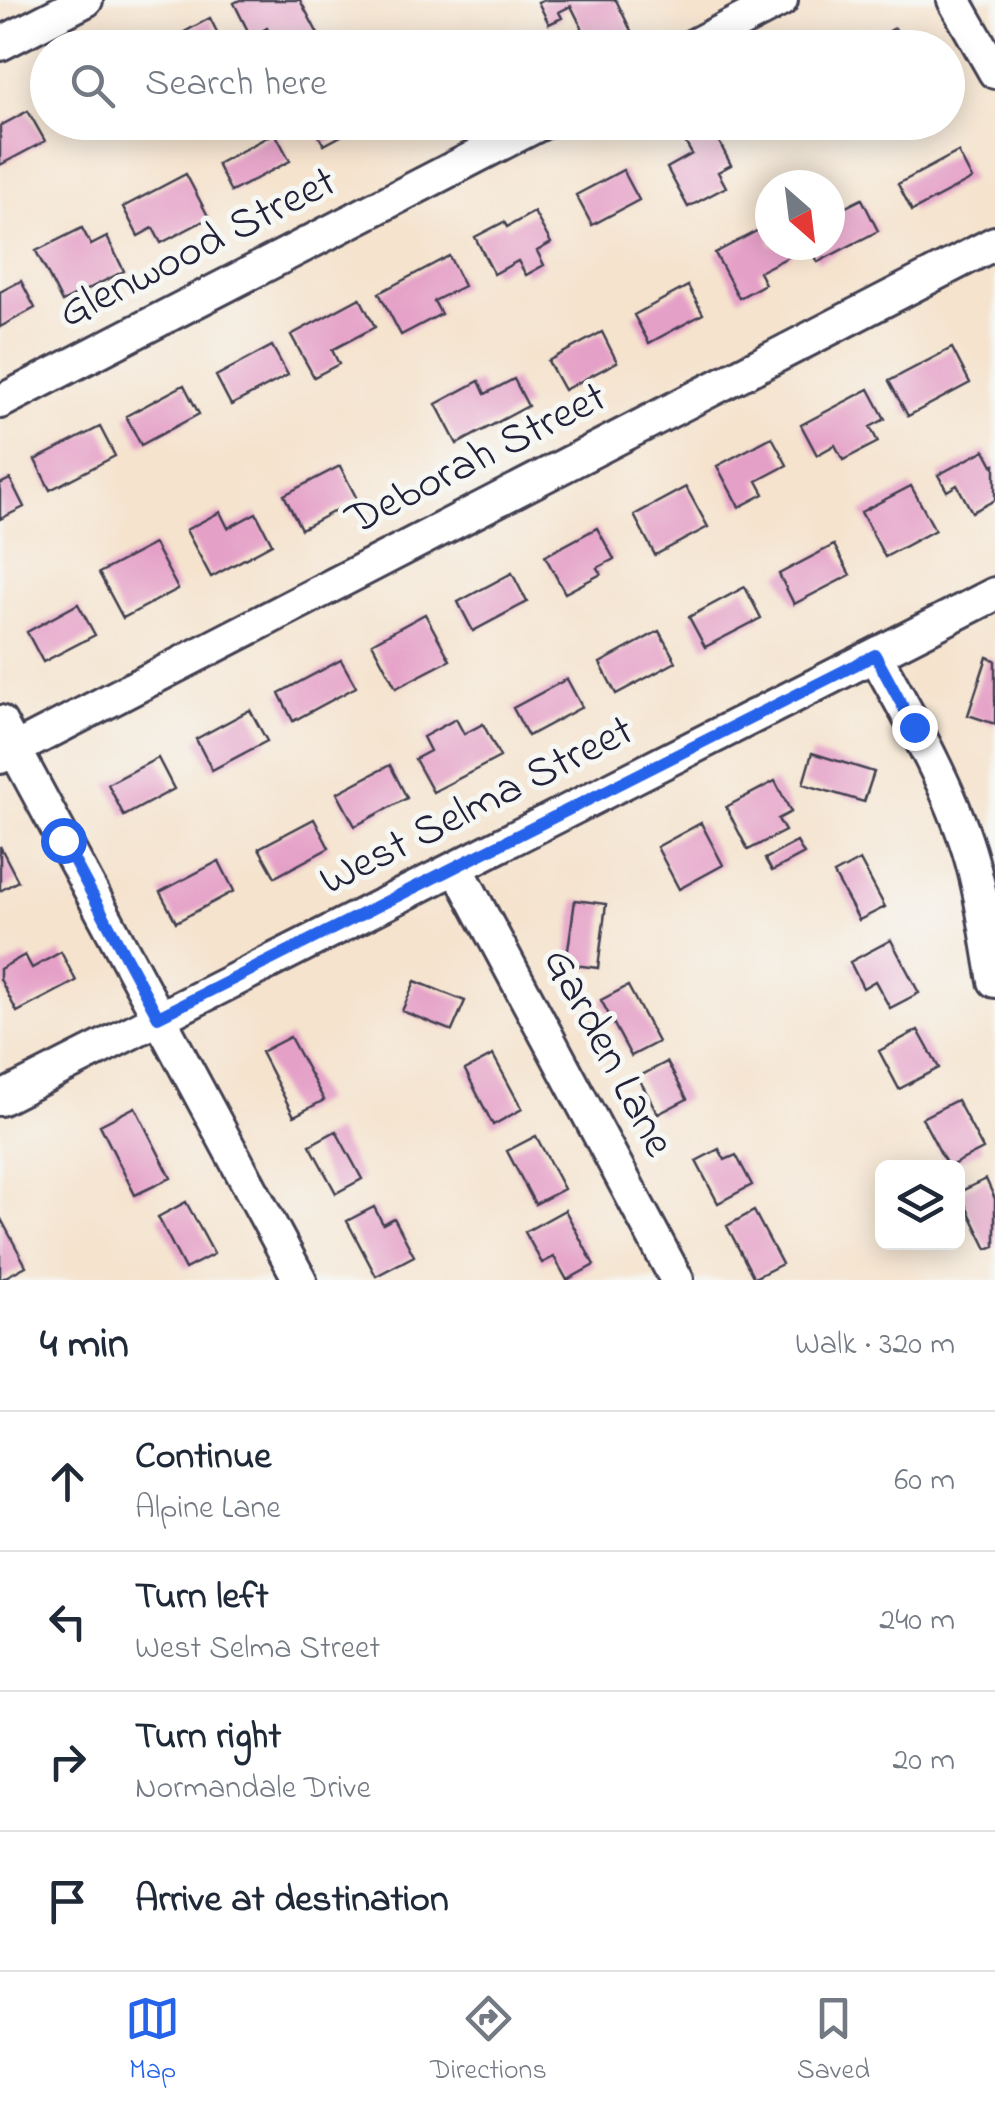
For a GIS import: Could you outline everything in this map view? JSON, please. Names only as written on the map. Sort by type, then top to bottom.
[{"type":"street","points":[[0,44],[86,0]]},
{"type":"street","points":[[724,30],[781,0]]},
{"type":"street","points":[[954,0],[995,72]]},
{"type":"street","name":"Glenwood Street","points":[[0,402],[508,140]]},
{"type":"street","name":"Deborah Street","points":[[5,743],[995,243]]},
{"type":"street","name":"West Selma Street","points":[[0,1098],[995,594]]},
{"type":"street","points":[[875,655],[923,744],[969,850],[995,981]]},
{"type":"street","points":[[5,743],[195,1081],[300,1280]]},
{"type":"street","name":"Garden Lane","points":[[457,868],[678,1280]]},
{"type":"building","points":[[300,0],[316,30],[248,30],[234,3]]},
{"type":"building","points":[[616,0],[631,30],[583,30],[571,6],[559,12],[562,18],[549,24],[538,2]]},
{"type":"building","points":[[210,18],[216,30],[188,30]]},
{"type":"building","points":[[28,111],[30,140],[45,141],[0,165],[0,126]]},
{"type":"building","points":[[262,140],[279,140],[290,161],[231,192],[217,164]]},
{"type":"building","points":[[718,140],[731,165],[718,172],[726,187],[688,207],[667,168],[692,154],[685,142]]},
{"type":"building","points":[[958,152],[972,179],[912,211],[898,184]]},
{"type":"building","points":[[623,170],[639,200],[592,225],[576,195]]},
{"type":"building","points":[[186,174],[209,218],[161,243],[153,228],[138,236],[123,207]]},
{"type":"building","points":[[862,199],[878,231],[845,248],[845,208]]},
{"type":"building","points":[[534,212],[551,243],[537,251],[544,265],[526,275],[518,261],[494,274],[475,237],[504,222],[507,227]]},
{"type":"building","points":[[82,228],[91,245],[107,237],[124,271],[62,302],[36,251]]},
{"type":"building","points":[[755,232],[755,260],[782,260],[759,272],[765,284],[739,298],[715,253]]},
{"type":"building","points":[[449,256],[464,286],[434,301],[441,314],[401,335],[379,293]]},
{"type":"building","points":[[21,281],[35,308],[0,327],[0,292]]},
{"type":"building","points":[[688,286],[703,314],[649,343],[634,315]]},
{"type":"building","points":[[360,298],[375,327],[332,350],[339,364],[314,377],[291,335]]},
{"type":"building","points":[[602,332],[617,362],[564,390],[548,361]]},
{"type":"building","points":[[272,346],[288,375],[231,405],[216,376]]},
{"type":"building","points":[[952,348],[970,383],[908,416],[889,381]]},
{"type":"building","points":[[514,379],[528,406],[457,444],[436,404],[479,381],[485,394]]},
{"type":"building","points":[[184,385],[199,414],[141,445],[126,416]]},
{"type":"building","points":[[869,389],[885,419],[870,427],[878,442],[843,460],[835,445],[817,455],[801,425]]},
{"type":"building","points":[[100,427],[115,456],[50,490],[35,460]]},
{"type":"building","points":[[772,437],[787,465],[757,481],[764,494],[739,507],[717,466]]},
{"type":"building","points":[[985,450],[995,464],[995,500],[972,512],[957,485],[947,491],[938,475]]},
{"type":"building","points":[[340,466],[357,499],[301,529],[284,495]]},
{"type":"building","points":[[10,479],[24,507],[0,519],[0,484]]},
{"type":"building","points":[[911,486],[935,530],[885,557],[861,512]]},
{"type":"building","points":[[686,487],[708,527],[655,555],[634,515]]},
{"type":"building","points":[[220,512],[228,528],[256,513],[272,544],[211,577],[186,530]]},
{"type":"building","points":[[597,528],[614,559],[597,568],[601,574],[565,593],[545,556]]},
{"type":"building","points":[[154,544],[178,589],[123,618],[99,573]]},
{"type":"building","points":[[834,545],[850,575],[794,604],[779,574]]},
{"type":"building","points":[[512,573],[527,602],[473,631],[458,602]]},
{"type":"building","points":[[745,587],[761,618],[705,647],[689,617]]},
{"type":"building","points":[[78,604],[95,635],[43,662],[27,632]]},
{"type":"building","points":[[425,614],[450,660],[396,688],[372,643]]},
{"type":"building","points":[[659,631],[676,662],[616,694],[600,663]]},
{"type":"building","points":[[987,657],[995,660],[995,724],[968,715]]},
{"type":"building","points":[[341,660],[356,687],[293,721],[279,693]]},
{"type":"building","points":[[567,679],[582,707],[528,736],[513,708]]},
{"type":"building","points":[[250,710],[267,741],[212,770],[196,739]]},
{"type":"building","points":[[456,719],[464,734],[483,724],[500,757],[433,792],[415,759],[430,751],[423,737]]},
{"type":"building","points":[[812,753],[874,772],[864,802],[803,784]]},
{"type":"building","points":[[158,758],[174,789],[124,816],[108,784]]},
{"type":"building","points":[[390,765],[407,798],[355,826],[337,793]]},
{"type":"building","points":[[775,781],[791,812],[778,819],[785,831],[748,850],[726,807]]},
{"type":"building","points":[[314,819],[329,848],[275,877],[259,848]]},
{"type":"building","points":[[701,823],[723,865],[679,889],[657,847]]},
{"type":"building","points":[[797,842],[804,854],[772,871],[765,859]]},
{"type":"building","points":[[0,846],[18,881],[0,891]]},
{"type":"building","points":[[860,860],[885,907],[859,920],[834,874]]},
{"type":"building","points":[[219,861],[234,891],[176,922],[160,892]]},
{"type":"building","points":[[575,900],[606,904],[598,968],[566,964]]},
{"type":"building","points":[[891,940],[919,993],[890,1008],[875,981],[863,988],[850,962]]},
{"type":"building","points":[[61,952],[76,981],[17,1012],[0,979],[0,969],[25,955],[32,968]]},
{"type":"building","points":[[415,981],[465,1001],[452,1031],[402,1011]]},
{"type":"building","points":[[628,986],[658,1042],[631,1056],[601,1000]]},
{"type":"building","points":[[918,1030],[939,1068],[899,1089],[879,1051]]},
{"type":"building","points":[[290,1037],[324,1100],[294,1116],[261,1052]]},
{"type":"building","points":[[493,1055],[522,1109],[493,1125],[465,1070]]},
{"type":"building","points":[[667,1062],[687,1099],[658,1114],[638,1077]]},
{"type":"building","points":[[957,1100],[983,1149],[962,1160],[944,1160],[922,1118]]},
{"type":"building","points":[[135,1107],[171,1178],[135,1195],[100,1125]]},
{"type":"building","points":[[336,1131],[362,1179],[336,1193],[310,1145]]},
{"type":"building","points":[[536,1136],[564,1189],[535,1204],[507,1151]]},
{"type":"building","points":[[719,1149],[725,1160],[736,1155],[752,1185],[718,1203],[696,1161]]},
{"type":"building","points":[[986,1179],[995,1199],[995,1246],[987,1249],[965,1204],[965,1189]]},
{"type":"building","points":[[186,1202],[214,1254],[185,1269],[158,1217]]},
{"type":"building","points":[[374,1207],[383,1224],[394,1218],[414,1256],[376,1276],[347,1221]]},
{"type":"building","points":[[565,1210],[594,1265],[567,1280],[554,1257],[542,1263],[525,1232]]},
{"type":"building","points":[[754,1211],[782,1264],[754,1278],[727,1226]]},
{"type":"building","points":[[0,1217],[26,1266],[0,1280]]},
{"type":"route","points":[[63,840],[158,1017],[875,655],[914,727]]}]
